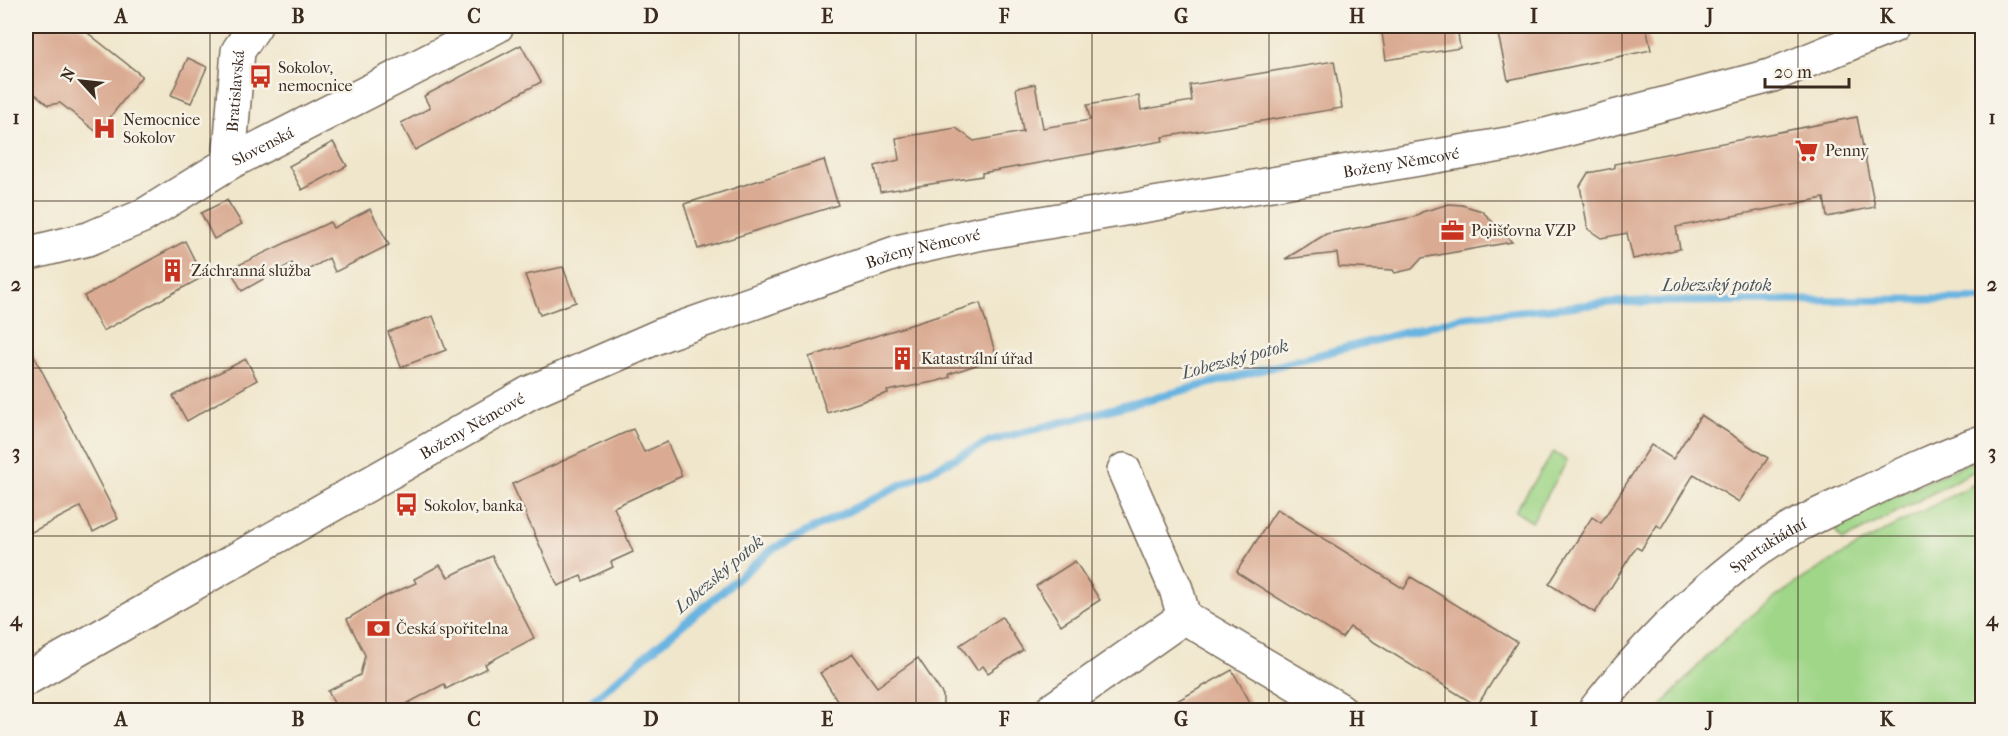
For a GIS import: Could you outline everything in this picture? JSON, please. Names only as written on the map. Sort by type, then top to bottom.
[{"type":"street","name":"Bratislavská","points":[[229,163],[238,51],[255,26]]},
{"type":"street","name":"Slovenská","points":[[26,254],[88,240],[143,216],[229,163],[497,26]]},
{"type":"street","name":"Boženy Němcové","points":[[26,679],[529,393],[664,334],[867,262],[901,251],[977,234],[1519,142],[1770,76],[1893,26]]},
{"type":"street","name":"Spartakiádní","points":[[1595,711],[1627,669],[1695,600],[1743,560],[1799,524],[1943,456],[1983,442]]},
{"type":"street","points":[[1124,470],[1176,589],[1184,617],[1340,711]]},
{"type":"street","points":[[1052,711],[1184,617]]},
{"type":"green space","points":[[1554,452],[1567,461],[1532,522],[1515,511]]},
{"type":"green space","points":[[1982,457],[1982,467],[1842,541],[1832,524]]},
{"type":"green space","points":[[1982,480],[1982,710],[1658,710],[1700,664],[1763,606],[1854,548]]},
{"type":"building","points":[[26,26],[79,26],[142,76],[98,133],[60,103],[48,105],[26,86]]},
{"type":"building","points":[[1381,26],[1457,26],[1460,48],[1386,60]]},
{"type":"building","points":[[1537,26],[1646,26],[1651,50],[1508,80],[1498,34]]},
{"type":"building","points":[[521,45],[541,82],[415,150],[401,123],[430,108],[424,96]]},
{"type":"building","points":[[188,58],[207,67],[191,103],[171,95]]},
{"type":"building","points":[[1334,61],[1342,108],[1162,137],[1163,141],[982,173],[982,176],[880,192],[875,166],[899,160],[896,138],[956,128],[974,141],[1023,132],[1016,88],[1035,84],[1043,128],[1090,120],[1087,105],[1139,96],[1141,110],[1192,101],[1190,85]]},
{"type":"building","points":[[1857,117],[1875,207],[1827,217],[1824,198],[1676,227],[1680,249],[1633,259],[1627,233],[1601,238],[1588,229],[1580,186],[1588,173],[1614,168],[1614,164]]},
{"type":"building","points":[[333,142],[347,166],[302,190],[289,166]]},
{"type":"building","points":[[824,160],[838,205],[698,249],[684,204]]},
{"type":"building","points":[[227,200],[242,224],[214,239],[201,213]]},
{"type":"building","points":[[1449,204],[1482,211],[1512,242],[1422,258],[1412,269],[1395,273],[1393,270],[1339,267],[1337,253],[1285,259],[1326,234],[1414,217],[1422,212]]},
{"type":"building","points":[[370,209],[389,245],[335,272],[329,258],[299,275],[292,263],[242,291],[230,269],[330,222],[333,228]]},
{"type":"building","points":[[185,241],[203,277],[103,331],[84,296]]},
{"type":"building","points":[[563,267],[576,302],[540,315],[525,275]]},
{"type":"building","name":"Katastrální úřad","points":[[980,303],[997,358],[949,374],[950,377],[938,381],[887,391],[888,393],[827,413],[809,357]]},
{"type":"building","points":[[433,316],[446,350],[401,367],[388,332]]},
{"type":"building","points":[[26,340],[118,519],[93,532],[80,507],[26,535]]},
{"type":"building","points":[[246,359],[257,380],[187,421],[173,396]]},
{"type":"building","points":[[1701,415],[1768,458],[1739,502],[1694,474],[1661,528],[1657,525],[1641,550],[1636,547],[1595,613],[1549,584],[1592,517],[1601,523],[1651,445],[1673,459]]},
{"type":"building","points":[[633,429],[644,452],[667,442],[682,476],[614,507],[633,552],[611,562],[613,567],[583,581],[581,576],[558,586],[512,484]]},
{"type":"building","points":[[1277,509],[1404,589],[1411,577],[1517,642],[1477,706],[1350,627],[1342,638],[1239,574],[1237,571]]},
{"type":"building","points":[[492,556],[534,638],[485,664],[487,668],[446,689],[444,684],[393,711],[338,711],[328,691],[360,675],[365,655],[347,619],[384,597],[416,583],[414,579],[440,565],[448,577]]},
{"type":"building","points":[[1075,561],[1100,600],[1061,625],[1036,586]]},
{"type":"building","points":[[1002,617],[1023,650],[988,673],[983,666],[977,670],[960,645]]},
{"type":"building","points":[[853,654],[877,687],[918,658],[943,695],[943,704],[934,711],[844,711],[820,673]]},
{"type":"building","points":[[1232,670],[1255,711],[1159,711]]},
{"type":"waterway","name":"Lobezský potok","points":[[581,710],[774,548],[990,441],[1463,317],[1616,302],[1982,299]]},
{"type":"place","name":"Sokolov, nemocnice","points":[[260,76]]},
{"type":"place","name":"Nemocnice Sokolov","points":[[105,128]]},
{"type":"place","name":"Penny","points":[[1807,150]]},
{"type":"place","name":"Pojišťovna VZP","points":[[1453,230]]},
{"type":"place","name":"Záchranná služba","points":[[173,270]]},
{"type":"place","name":"Katastrální úřad","points":[[903,358]]},
{"type":"place","name":"Sokolov, banka","points":[[406,505]]},
{"type":"place","name":"Česká spořitelna","points":[[378,628]]}]
